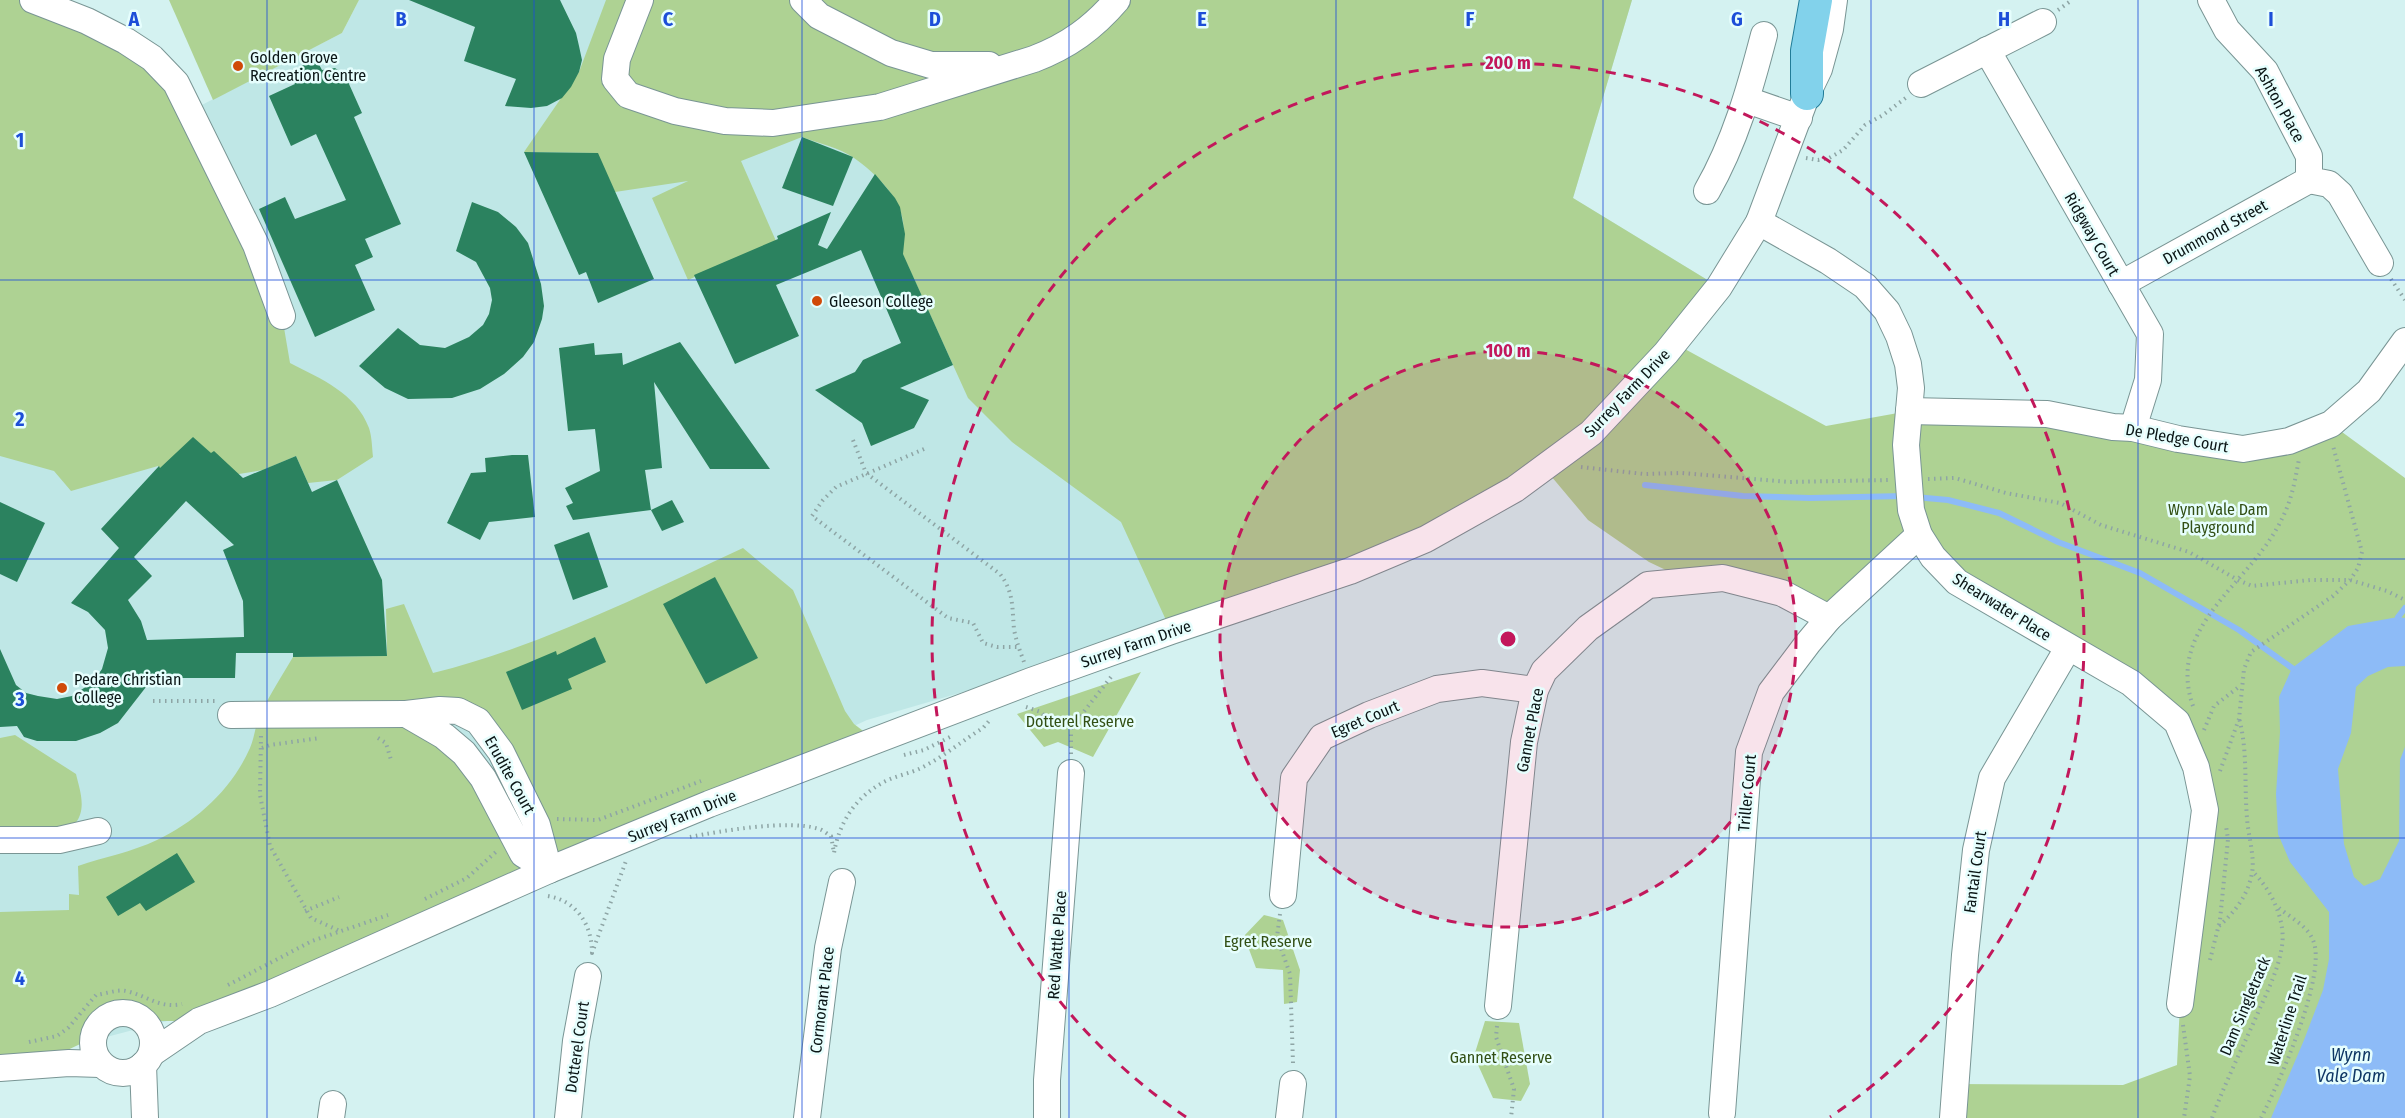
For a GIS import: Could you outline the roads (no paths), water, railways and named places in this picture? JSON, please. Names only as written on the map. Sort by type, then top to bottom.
[{"type":"main road","points":[[1803,106],[1807,51],[1816,0]]},
{"type":"street","points":[[33,0],[87,21],[126,41],[152,58],[176,84],[256,245],[282,316]]},
{"type":"street","points":[[640,0],[617,59],[615,80],[628,95],[675,111],[715,119],[773,123],[836,115],[899,101],[1057,50],[1085,33],[1117,0]]},
{"type":"street","points":[[803,0],[819,16],[909,64],[914,74],[914,83],[909,92],[899,101]]},
{"type":"street","name":"Surrey Farm Drive","points":[[144,1020],[192,1012],[270,994],[549,870],[709,804],[1031,681],[1350,571],[1426,539],[1515,489],[1592,433],[1666,353],[1719,286],[1759,222],[1803,106],[1820,69],[1834,0]]},
{"type":"street","name":"Ashton Place","points":[[2211,0],[2227,30],[2265,71],[2309,156],[2309,180]]},
{"type":"street","points":[[1921,84],[2043,22]]},
{"type":"street","points":[[1707,191],[1719,170],[1747,100],[1764,35]]},
{"type":"street","name":"Ridgway Court","points":[[1987,50],[2150,334],[2148,380],[2133,428]]},
{"type":"street","points":[[891,53],[931,65],[1014,65]]},
{"type":"street","points":[[1747,100],[1803,106]]},
{"type":"street","points":[[2309,180],[2329,184],[2340,194],[2380,263]]},
{"type":"street","name":"Drummond Street","points":[[2121,284],[2309,180]]},
{"type":"street","name":"Shearwater Place","points":[[1759,222],[1828,261],[1865,286],[1887,311],[1899,336],[1908,364],[1911,388],[1906,445],[1911,510],[1919,535],[1933,557],[1957,582],[2131,683],[2177,722],[2196,767],[2205,810],[2180,1004]]},
{"type":"street","name":"De Pledge Court","points":[[1909,411],[2046,414],[2243,449],[2289,441],[2331,424],[2369,391],[2405,342]]},
{"type":"street","name":"Triller Court","points":[[1722,1113],[1749,752],[1771,692],[1828,618],[1919,535]]},
{"type":"street","name":"Gannet Place","points":[[1498,1006],[1524,742],[1535,690],[1544,671],[1588,628],[1648,585],[1722,578],[1782,593],[1828,618]]},
{"type":"street","name":"Fantail Court","points":[[1953,1118],[1965,955],[1976,850],[1992,778],[2068,648]]},
{"type":"street","name":"Egret Court","points":[[1283,895],[1294,778],[1322,737],[1369,715],[1437,689],[1482,683],[1535,690]]},
{"type":"street","points":[[228,708],[260,715],[406,714]]},
{"type":"street","name":"Erudite Court","points":[[406,714],[440,710],[458,711],[478,721],[501,752],[537,825],[549,870]]},
{"type":"street","name":"Erudite Court","points":[[406,714],[444,736],[464,753],[483,778],[523,854],[549,870]]},
{"type":"street","name":"Red Wattle Place","points":[[1047,1118],[1047,1080],[1071,773]]},
{"type":"street","points":[[0,840],[59,840],[98,831]]},
{"type":"street","name":"Cormorant Place","points":[[807,1118],[828,948],[842,882]]},
{"type":"street","name":"Dotterel Court","points":[[568,1118],[576,1041],[588,976]]},
{"type":"street","name":"Surrey Farm Drive","points":[[147,1059],[192,1012]]},
{"type":"street","points":[[115,1013],[133,1014],[144,1020],[151,1030],[153,1040],[147,1059],[143,1118],[109,1068],[95,1056],[93,1038],[99,1023],[115,1013]]},
{"type":"street","points":[[17,1059],[59,1054],[93,1038]]},
{"type":"street","points":[[17,1059],[69,1063],[130,1072],[147,1059]]},
{"type":"street","points":[[1289,1118],[1293,1084]]},
{"type":"water","name":"Wynn Vale Dam","points":[[2398,617],[2405,618],[2405,666],[2388,667],[2368,676],[2356,687],[2351,733],[2338,769],[2344,844],[2354,877],[2364,886],[2380,879],[2399,841],[2400,760],[2405,747],[2405,1118],[2271,1118],[2323,990],[2329,959],[2329,912],[2290,862],[2278,834],[2276,794],[2280,732],[2279,697],[2292,668],[2348,626]]},
{"type":"waterway","points":[[1645,485],[1743,496],[1810,498],[1905,496]]},
{"type":"waterway","points":[[1915,497],[1948,500],[1999,513],[2058,542],[2140,573],[2239,630],[2292,668]]},
{"type":"waterway","points":[[2398,617],[2405,608]]},
{"type":"place","name":"Golden Grove Recreation Centre","points":[[238,66]]},
{"type":"place","name":"Gleeson College","points":[[817,301]]},
{"type":"place","name":"Pedare Christian College","points":[[62,688]]},
{"type":"park label","name":"Wynn Vale Dam Playground","points":[[2218,518]]},
{"type":"park label","name":"Dotterel Reserve","points":[[1080,721]]},
{"type":"park label","name":"Egret Reserve","points":[[1268,941]]},
{"type":"park label","name":"Gannet Reserve","points":[[1501,1057]]}]
